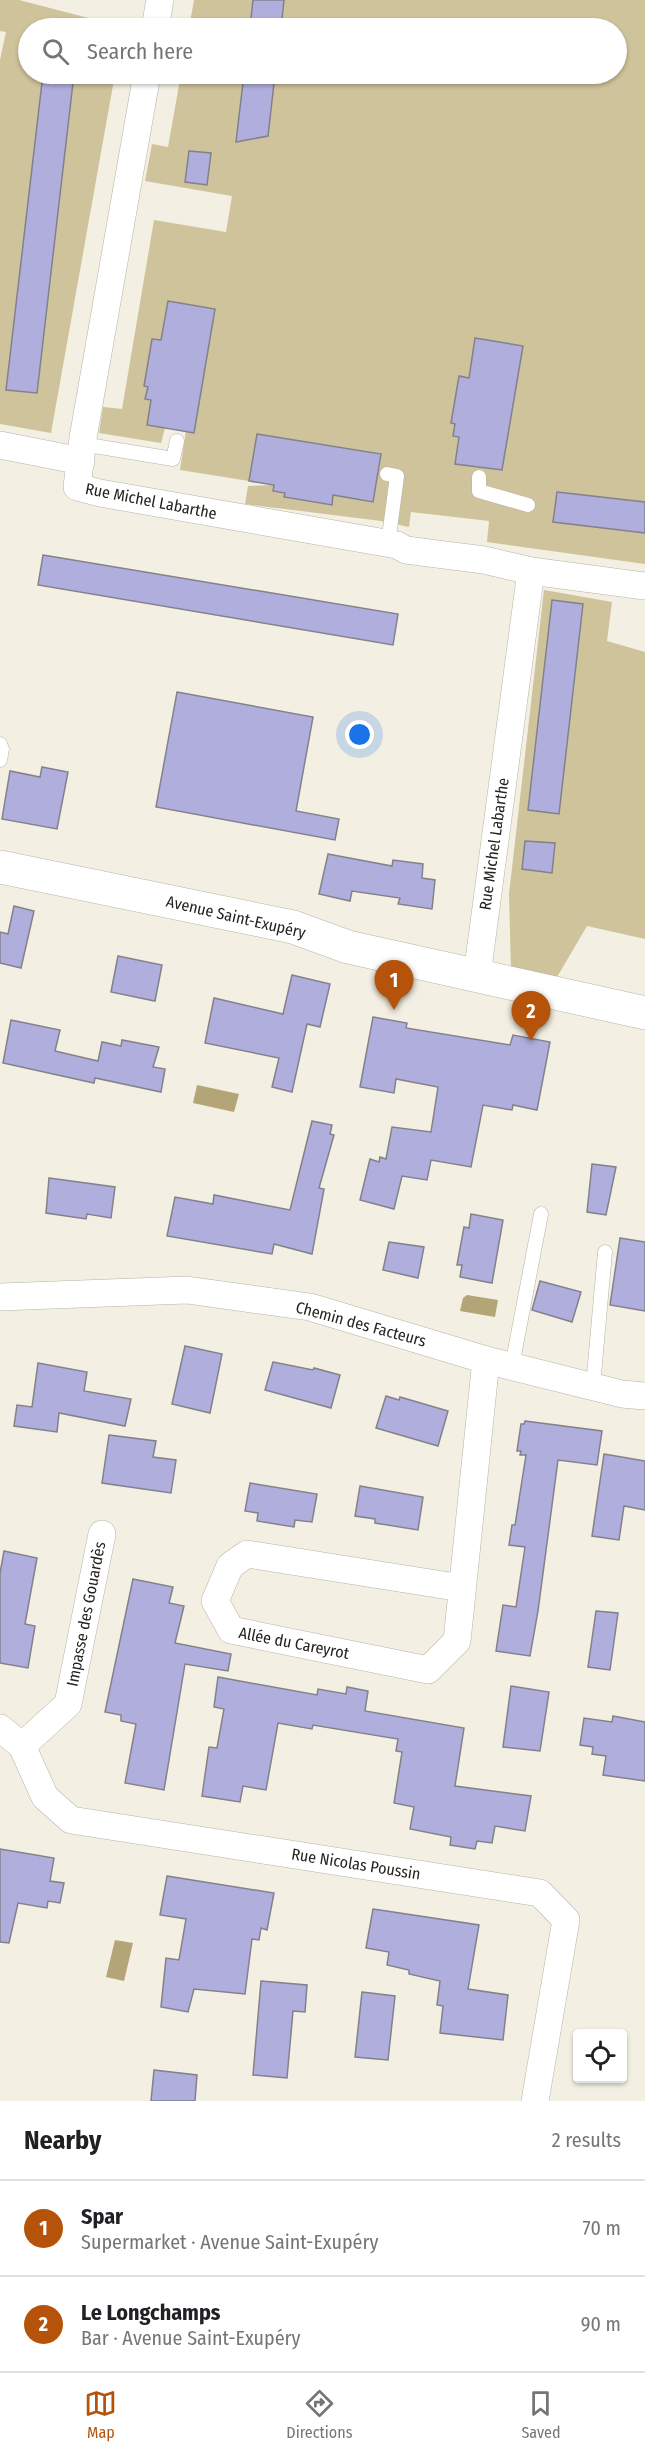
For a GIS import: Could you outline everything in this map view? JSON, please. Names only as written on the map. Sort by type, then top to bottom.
[{"type":"main road","name":"Avenue Saint-Exupéry","points":[[0,867],[293,927],[348,947],[645,1013]]},
{"type":"street","points":[[157,18],[160,0]]},
{"type":"street","name":"Rue Michel Labarthe","points":[[145,84],[77,487],[100,494],[388,544],[406,550],[645,586]]},
{"type":"street","points":[[0,445],[82,453]]},
{"type":"street","name":"Rue Michel Labarthe","points":[[477,975],[531,570]]},
{"type":"street","name":"Chemin des Facteurs","points":[[0,1297],[187,1290],[310,1307],[486,1360],[622,1394],[645,1396]]},
{"type":"street","name":"Allée du Careyrot","points":[[462,1588],[247,1554],[230,1566],[215,1601],[231,1630],[428,1670],[457,1641],[486,1360]]},
{"type":"street","name":"Impasse des Gouardès","points":[[22,1746],[68,1704],[102,1534]]},
{"type":"street","name":"Rue Nicolas Poussin","points":[[0,1728],[22,1746],[45,1797],[71,1820],[540,1893],[566,1920],[535,2101]]},
{"type":"lane","points":[[82,453],[173,459],[177,441]]},
{"type":"lane","points":[[387,474],[397,476],[388,544]]},
{"type":"lane","points":[[479,477],[478,491],[528,505]]},
{"type":"lane","points":[[0,744],[2,749],[0,760]]},
{"type":"lane","points":[[513,1366],[541,1214]]},
{"type":"lane","points":[[593,1386],[604,1252]]},
{"type":"shaded area","points":[[0,0],[19,0],[88,18],[18,18],[18,84],[113,84],[51,433],[0,424],[0,60],[6,32],[0,31]]},
{"type":"shaded area","points":[[194,0],[645,0],[645,564],[487,542],[489,521],[411,512],[409,527],[381,521],[245,504],[248,486],[274,485],[273,491],[285,493],[285,497],[331,505],[333,495],[373,502],[381,455],[249,481],[180,470],[186,431],[194,432],[214,309],[168,301],[161,340],[152,339],[144,386],[148,387],[146,399],[151,400],[165,428],[161,443],[99,433],[103,407],[122,409],[154,220],[226,232],[232,196],[145,181],[152,144],[168,147],[179,84],[627,84],[627,18],[191,18]]},
{"type":"shaded area","points":[[544,590],[612,602],[607,641],[645,652],[645,939],[587,926],[557,977],[511,971],[509,894]]},
{"type":"shaded area","points":[[197,1085],[239,1094],[234,1112],[193,1103]]},
{"type":"shaded area","points":[[467,1295],[498,1300],[495,1317],[460,1311],[463,1298]]},
{"type":"shaded area","points":[[115,1940],[133,1943],[124,1981],[106,1977]]},
{"type":"building","points":[[253,0],[284,0],[282,18],[251,18]]},
{"type":"building","points":[[42,84],[73,84],[37,393],[6,390]]},
{"type":"building","points":[[243,84],[274,84],[268,136],[236,142]]},
{"type":"building","points":[[189,151],[211,153],[207,185],[185,182]]},
{"type":"building","points":[[168,301],[215,309],[194,433],[147,425],[151,400],[145,399],[148,387],[144,386],[152,339],[161,340]]},
{"type":"building","points":[[475,338],[523,346],[502,470],[455,464],[459,437],[453,436],[455,424],[451,423],[459,376],[469,378]]},
{"type":"building","points":[[257,434],[381,454],[373,502],[333,495],[332,505],[284,497],[285,493],[273,491],[274,485],[249,481]]},
{"type":"building","points":[[557,492],[645,502],[645,533],[553,522]]},
{"type":"building","points":[[43,555],[398,614],[393,645],[38,585]]},
{"type":"building","points":[[552,600],[583,604],[559,814],[528,810]]},
{"type":"building","points":[[177,692],[313,717],[296,811],[339,819],[335,840],[156,807]]},
{"type":"building","points":[[42,767],[68,772],[57,829],[2,819],[10,771],[40,777]]},
{"type":"building","points":[[525,841],[555,843],[552,873],[522,869]]},
{"type":"building","points":[[328,854],[392,866],[393,860],[423,864],[422,878],[435,880],[432,909],[398,904],[400,898],[352,891],[350,901],[319,894]]},
{"type":"building","points":[[14,906],[34,911],[21,968],[0,963],[0,932],[8,934]]},
{"type":"building","points":[[118,956],[162,965],[155,1001],[111,992]]},
{"type":"building","points":[[292,975],[330,984],[320,1027],[307,1024],[292,1092],[272,1087],[279,1058],[205,1043],[214,998],[283,1014]]},
{"type":"building","points":[[373,1017],[407,1023],[406,1028],[510,1045],[513,1035],[550,1042],[537,1110],[513,1105],[512,1110],[483,1105],[471,1167],[431,1160],[427,1180],[402,1176],[394,1209],[360,1200],[370,1159],[379,1162],[380,1157],[386,1159],[392,1127],[431,1132],[438,1087],[396,1079],[394,1093],[360,1087]]},
{"type":"building","points":[[11,1020],[60,1030],[55,1051],[98,1061],[102,1042],[121,1046],[122,1040],[159,1047],[153,1067],[165,1069],[161,1092],[95,1078],[94,1083],[3,1063]]},
{"type":"building","points":[[312,1121],[332,1125],[330,1134],[334,1135],[319,1188],[324,1189],[312,1254],[274,1244],[272,1254],[167,1236],[175,1197],[213,1204],[214,1195],[290,1210]]},
{"type":"building","points":[[592,1164],[616,1167],[606,1215],[587,1212]]},
{"type":"building","points":[[49,1178],[115,1187],[111,1218],[87,1214],[86,1219],[46,1213]]},
{"type":"building","points":[[471,1214],[503,1220],[492,1283],[460,1277],[462,1265],[457,1265],[464,1227],[469,1228]]},
{"type":"building","points":[[620,1238],[645,1242],[645,1311],[610,1305]]},
{"type":"building","points":[[389,1242],[424,1247],[418,1278],[383,1270]]},
{"type":"building","points":[[540,1281],[581,1292],[572,1322],[532,1310]]},
{"type":"building","points":[[185,1346],[222,1354],[210,1413],[172,1404]]},
{"type":"building","points":[[273,1362],[313,1370],[314,1368],[340,1375],[331,1408],[265,1390]]},
{"type":"building","points":[[38,1363],[87,1372],[84,1391],[131,1399],[125,1426],[59,1413],[57,1432],[14,1426],[17,1405],[32,1407]]},
{"type":"building","points":[[386,1396],[399,1400],[400,1397],[448,1411],[438,1446],[376,1428]]},
{"type":"building","points":[[525,1421],[602,1431],[597,1465],[558,1460],[530,1656],[496,1651],[503,1605],[516,1607],[525,1547],[509,1545],[512,1525],[515,1525],[526,1455],[520,1455],[521,1451],[517,1451],[521,1424]]},
{"type":"building","points":[[109,1435],[156,1441],[153,1457],[176,1460],[171,1493],[102,1483]]},
{"type":"building","points":[[604,1454],[645,1461],[645,1510],[624,1506],[619,1540],[592,1536]]},
{"type":"building","points":[[250,1483],[317,1494],[312,1522],[295,1520],[294,1527],[257,1521],[258,1513],[245,1511]]},
{"type":"building","points":[[360,1486],[423,1497],[418,1530],[375,1523],[375,1519],[355,1516]]},
{"type":"building","points":[[4,1551],[37,1558],[25,1624],[35,1626],[28,1668],[0,1663],[0,1573]]},
{"type":"building","points":[[133,1579],[173,1587],[169,1603],[184,1606],[175,1643],[231,1654],[228,1671],[185,1664],[164,1790],[125,1783],[136,1724],[121,1721],[121,1715],[105,1712]]},
{"type":"building","points":[[596,1611],[618,1613],[610,1670],[588,1667]]},
{"type":"building","points":[[218,1677],[317,1695],[318,1689],[346,1694],[347,1687],[368,1691],[365,1711],[464,1728],[455,1786],[531,1796],[525,1831],[495,1826],[492,1843],[477,1841],[475,1849],[450,1845],[451,1837],[410,1829],[414,1807],[394,1803],[402,1752],[396,1751],[398,1739],[313,1725],[312,1729],[278,1723],[266,1790],[243,1786],[240,1802],[202,1796],[209,1747],[217,1748],[224,1709],[214,1707]]},
{"type":"building","points":[[511,1686],[549,1692],[540,1751],[503,1747]]},
{"type":"building","points":[[613,1716],[645,1722],[645,1781],[603,1775],[606,1756],[592,1754],[593,1747],[580,1745],[584,1718],[612,1722]]},
{"type":"building","points":[[0,1849],[54,1858],[50,1881],[64,1883],[60,1903],[48,1901],[47,1908],[18,1903],[9,1943],[0,1942]]},
{"type":"building","points":[[167,1876],[274,1893],[267,1930],[261,1928],[259,1940],[252,1939],[245,1994],[194,1989],[188,2012],[161,2007],[166,1958],[179,1960],[186,1919],[160,1915]]},
{"type":"building","points":[[373,1909],[479,1925],[468,1989],[508,1995],[503,2040],[440,2033],[443,2006],[437,2005],[440,1981],[409,1974],[409,1970],[387,1965],[389,1952],[366,1948]]},
{"type":"building","points":[[261,1981],[307,1985],[305,2012],[293,2011],[287,2078],[253,2075]]},
{"type":"building","points":[[362,1992],[395,1996],[388,2060],[355,2057]]},
{"type":"building","points":[[154,2070],[197,2075],[195,2101],[151,2101]]},
{"type":"place","name":"Spar","points":[[394,1010]]},
{"type":"place","name":"Le Longchamps","points":[[531,1041]]}]
